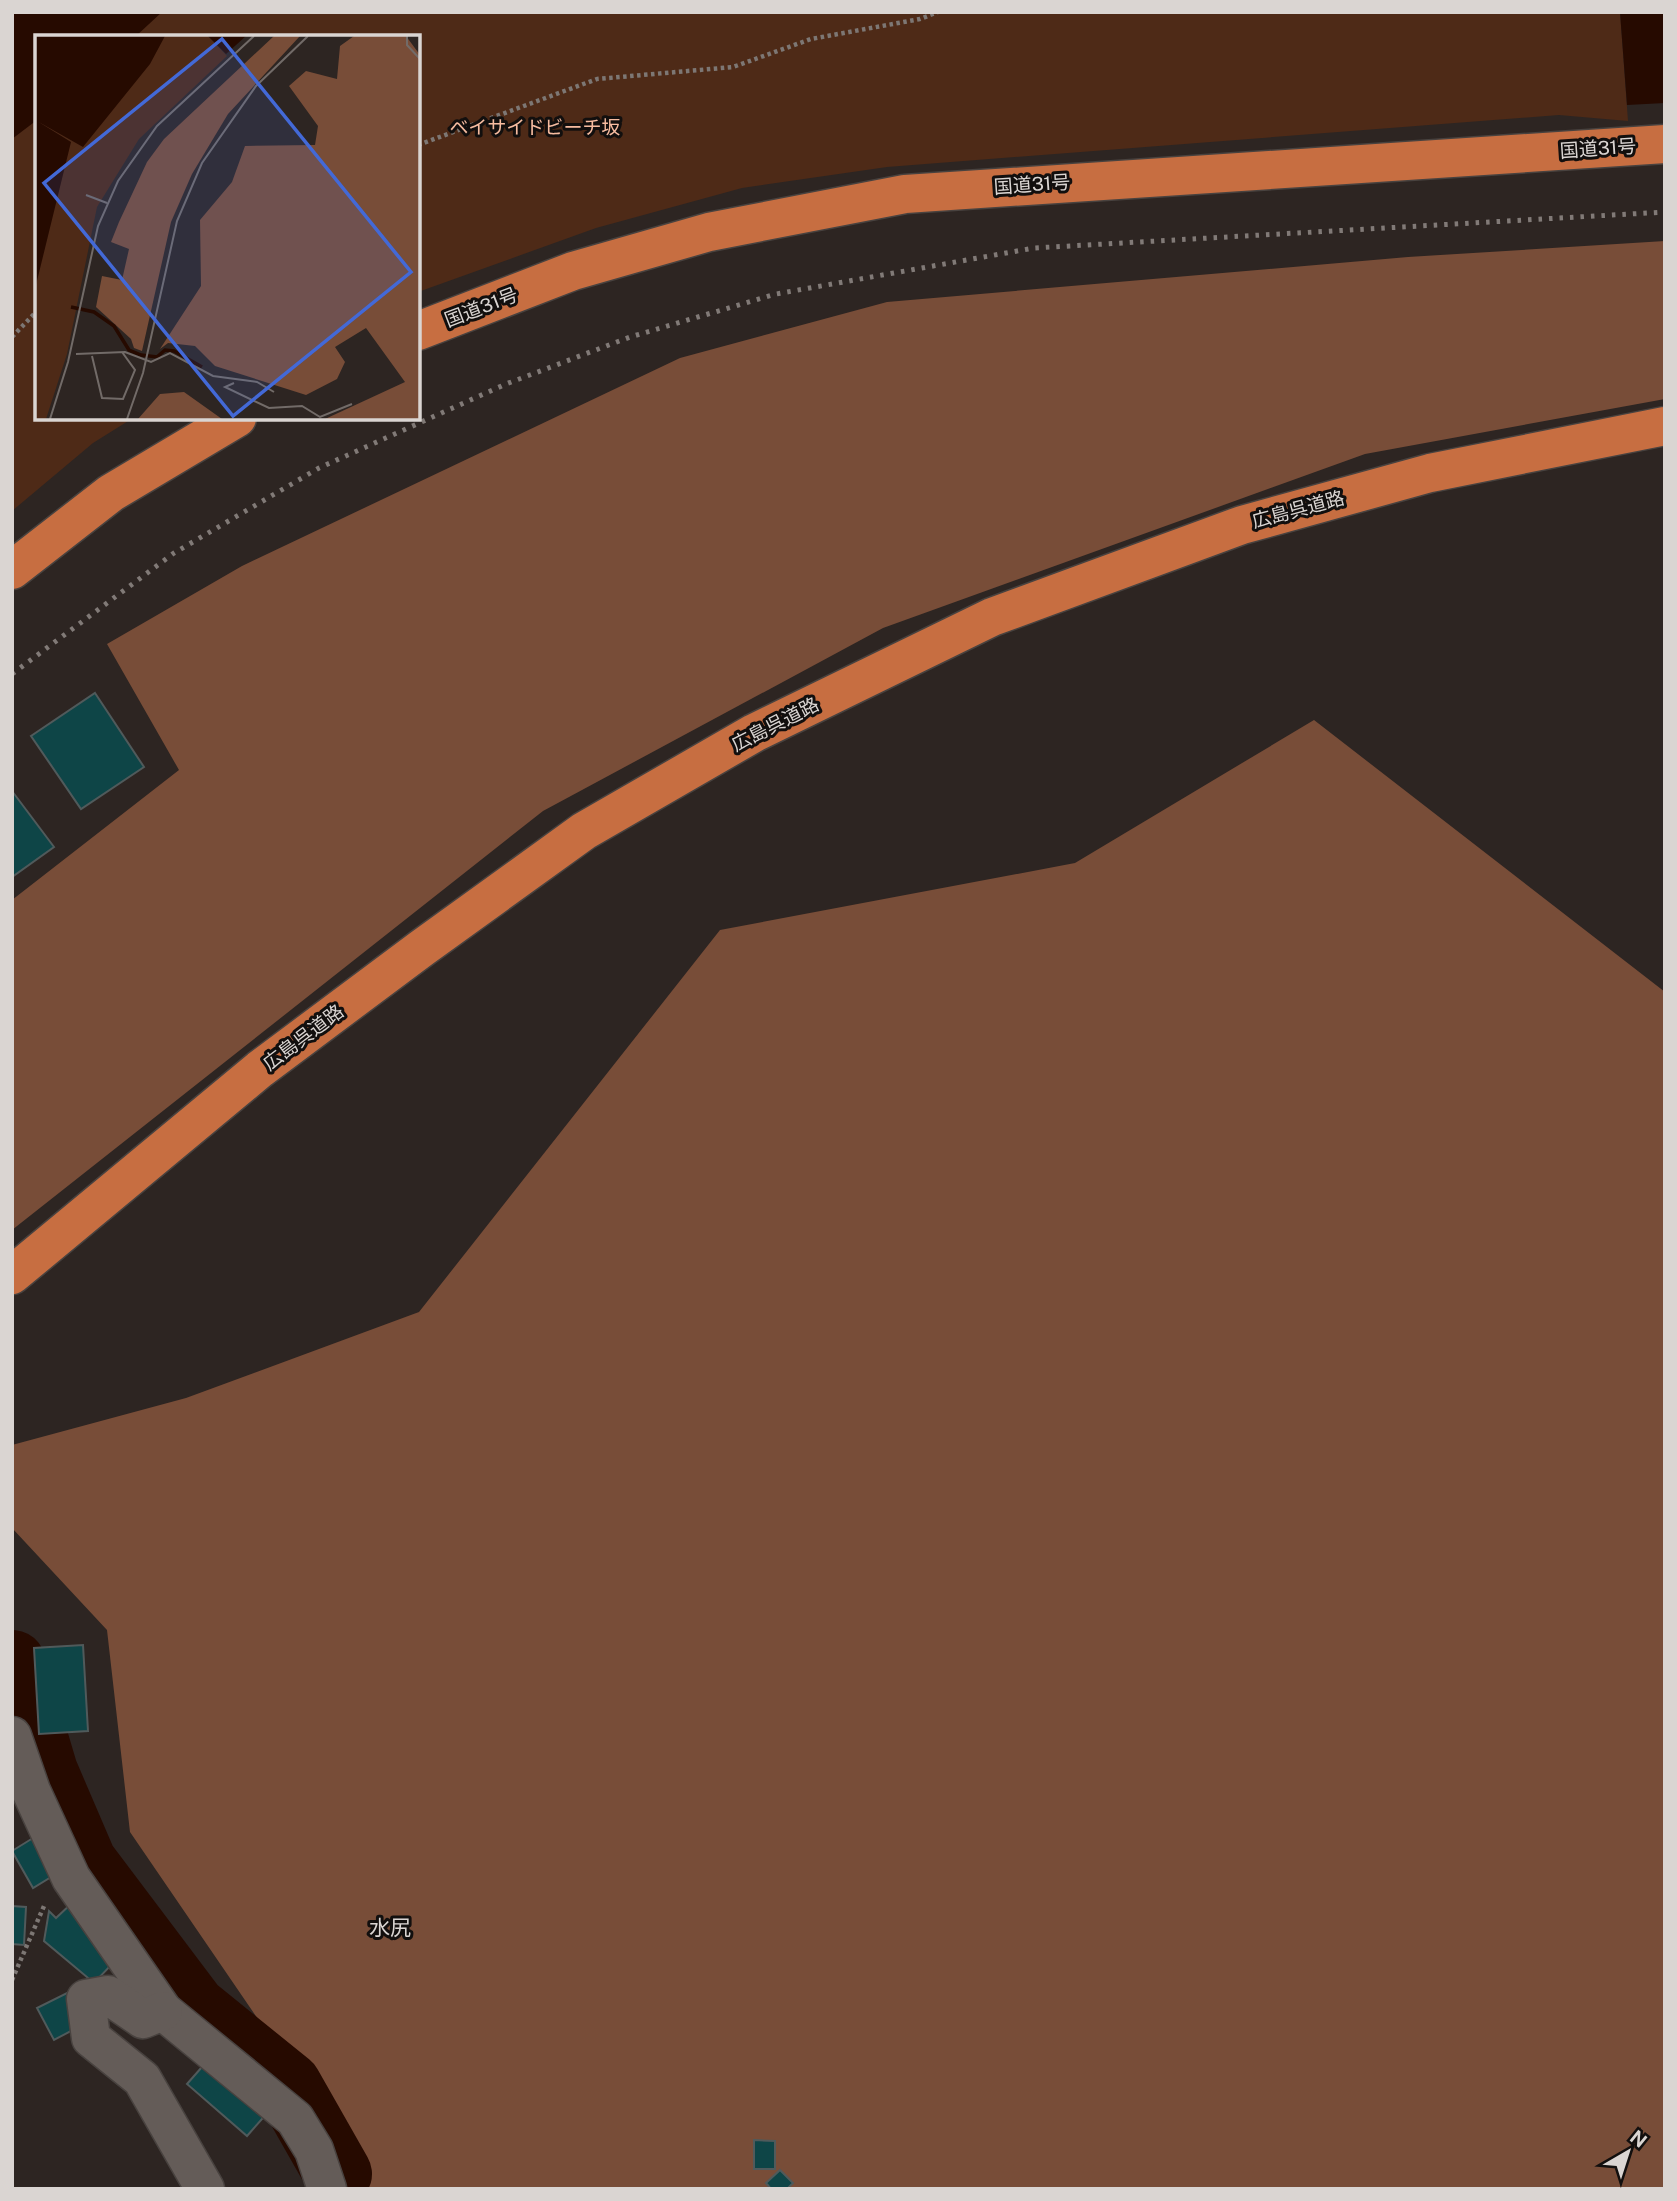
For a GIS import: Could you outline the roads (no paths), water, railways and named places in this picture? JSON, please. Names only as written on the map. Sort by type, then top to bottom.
[{"type":"highway","name":"国道31号","points":[[420,330],[573,271],[696,236],[905,194],[1665,144]]},
{"type":"highway","points":[[12,570],[111,493],[234,420]]},
{"type":"highway","name":"広島呉道路","points":[[12,1275],[260,1069],[422,948],[584,831],[754,733],[992,617],[1242,525],[1430,473],[1665,426]]},
{"type":"street","points":[[12,1736],[31,1791],[71,1878],[163,2011],[295,2119],[314,2150],[327,2189]]},
{"type":"street","points":[[163,2011],[143,2020],[108,1995],[86,1999],[91,2038],[142,2079],[205,2189]]},
{"type":"waterway","points":[[12,1664],[44,1772],[83,1863],[193,2009],[288,2086],[338,2174]]},
{"type":"railway","points":[[12,674],[174,553],[319,468],[506,384],[630,337],[776,294],[1034,248],[1665,212]]},
{"type":"district","name":"水尻","points":[[390,1927]]},
{"type":"park label","name":"ベイサイドビーチ坂","points":[[535,127]]}]
